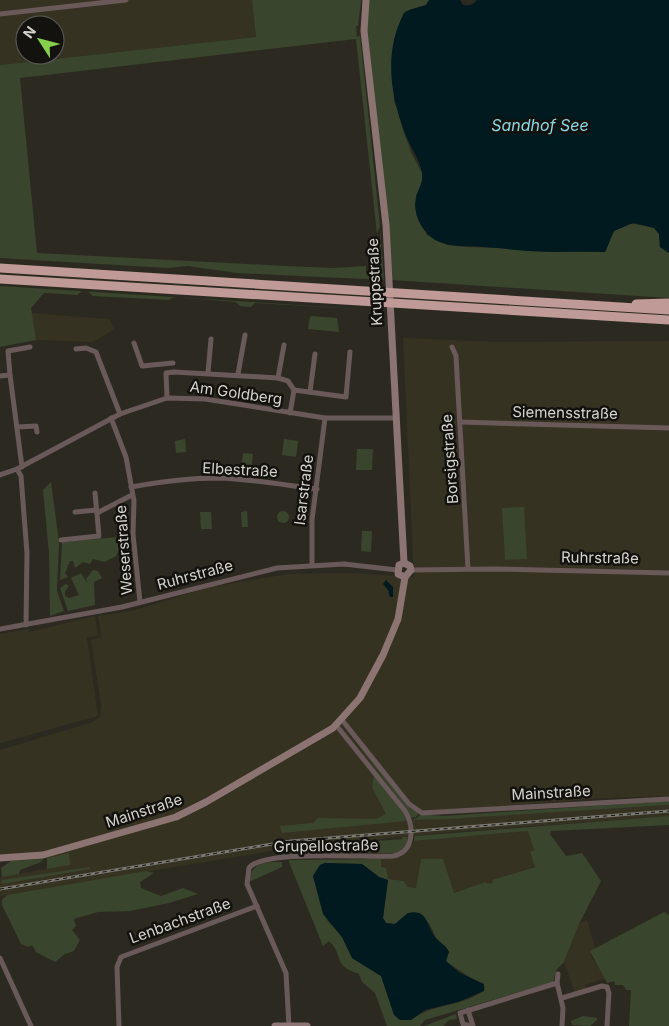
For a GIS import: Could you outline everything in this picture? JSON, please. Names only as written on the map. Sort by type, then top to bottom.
[{"type":"highway","points":[[0,268],[669,310]]},
{"type":"highway","points":[[0,279],[669,320]]},
{"type":"highway","points":[[624,308],[641,303],[669,303]]},
{"type":"street","points":[[0,14],[126,0]]},
{"type":"street","name":"Kruppstraße","points":[[366,0],[364,31],[386,225],[404,563]]},
{"type":"street","points":[[238,374],[246,335]]},
{"type":"street","points":[[208,373],[211,339]]},
{"type":"street","points":[[134,343],[142,366],[172,363],[174,372]]},
{"type":"street","points":[[278,378],[284,345]]},
{"type":"street","points":[[26,626],[27,553],[17,427],[8,350],[30,347]]},
{"type":"street","name":"Borsigstraße","points":[[452,347],[456,356],[468,569]]},
{"type":"street","points":[[76,349],[86,348],[96,352],[120,414]]},
{"type":"street","points":[[294,390],[346,397],[350,352]]},
{"type":"street","points":[[310,392],[315,354]]},
{"type":"street","points":[[167,398],[166,373],[238,374],[278,378],[288,381],[294,390],[290,413]]},
{"type":"street","points":[[0,376],[10,375]]},
{"type":"street","name":"Am Goldberg","points":[[0,476],[19,468],[111,418],[167,398],[206,399],[325,418],[396,418]]},
{"type":"street","name":"Weserstraße","points":[[111,418],[124,451],[134,503],[133,534],[140,602]]},
{"type":"street","name":"Isarstraße","points":[[312,564],[312,520],[325,418]]},
{"type":"street","name":"Siemensstraße","points":[[460,422],[669,428]]},
{"type":"street","points":[[17,427],[36,426],[37,432]]},
{"type":"street","name":"Elbestraße","points":[[131,487],[218,478],[255,480],[317,489]]},
{"type":"street","name":"Weserstraße","points":[[61,540],[99,536],[95,493]]},
{"type":"street","name":"Weserstraße","points":[[75,512],[97,512],[132,496]]},
{"type":"street","points":[[352,744],[339,722],[366,688],[391,638],[400,612],[405,577],[410,574],[411,570],[410,566],[404,563],[399,565],[397,570],[400,576],[405,577]]},
{"type":"street","name":"Ruhrstraße","points":[[0,629],[26,626],[140,602],[248,574],[312,564],[344,564],[397,570]]},
{"type":"street","name":"Ruhrstraße","points":[[411,570],[468,569],[669,573]]},
{"type":"street","name":"Mainstraße","points":[[0,858],[43,855],[176,817],[206,802],[339,722],[346,732],[352,732],[409,804],[422,813],[669,799]]},
{"type":"street","points":[[352,732],[352,744]]},
{"type":"street","name":"Grupellostraße","points":[[288,1026],[286,973],[246,881],[249,868],[256,861],[296,856],[394,856],[406,850],[410,836],[409,821],[404,810],[352,744]]},
{"type":"street","name":"Lenbachstraße","points":[[119,1026],[117,967],[121,957],[257,906]]},
{"type":"street","points":[[0,958],[31,1026]]},
{"type":"street","points":[[558,974],[557,983],[562,998],[562,1026]]},
{"type":"street","points":[[468,1010],[472,1026],[462,1024],[460,1013],[468,1010],[557,983]]},
{"type":"street","points":[[562,998],[602,986],[606,987],[609,993],[607,1026]]},
{"type":"street","points":[[275,1026],[307,1026]]},
{"type":"shaded area","points":[[0,0],[252,0],[256,37],[65,58],[65,15],[15,15],[15,63],[0,65]]},
{"type":"shaded area","points":[[31,313],[109,319],[114,329],[93,342],[36,340]]},
{"type":"shaded area","points":[[403,338],[497,342],[669,341],[669,796],[600,798],[419,813],[402,821],[669,805],[669,816],[451,832],[283,849],[0,896],[0,877],[70,865],[48,858],[0,862],[0,750],[93,722],[100,717],[101,705],[91,640],[102,637],[98,616],[132,611],[211,587],[287,574],[350,573],[414,577]]},
{"type":"shaded area","points":[[95,616],[98,635],[87,638],[98,716],[0,743],[0,634],[28,629],[29,632]]},
{"type":"shaded area","points":[[528,830],[534,850],[530,852],[535,866],[493,880],[493,883],[487,885],[486,883],[453,893],[421,859],[416,888],[408,887],[404,881],[388,879],[381,868],[381,859],[401,856],[414,841]]},
{"type":"shaded area","points":[[587,920],[595,949],[590,951],[592,958],[606,978],[585,985],[587,990],[575,993],[564,962],[579,924]]},
{"type":"green space","points":[[252,0],[361,0],[358,26],[356,26],[357,37],[360,35],[380,226],[377,234],[356,39],[20,78],[37,253],[333,268],[366,266],[366,274],[373,274],[373,279],[380,278],[380,229],[384,280],[237,273],[188,266],[166,268],[0,258],[0,65],[15,63],[15,65],[65,65],[65,58],[256,37]]},
{"type":"green space","points":[[369,0],[429,0],[426,5],[404,13],[394,42],[394,102],[400,114],[403,130],[412,154],[422,173],[422,186],[416,195],[417,213],[427,235],[447,245],[464,247],[508,248],[529,251],[605,252],[613,233],[622,226],[632,224],[654,228],[659,234],[660,247],[669,253],[669,298],[392,280],[367,30]]},
{"type":"green space","points":[[0,286],[82,291],[77,295],[44,293],[31,308],[36,340],[0,347]]},
{"type":"green space","points":[[84,291],[174,297],[169,300],[93,296]]},
{"type":"green space","points":[[180,298],[376,310],[255,303],[251,307],[240,306],[236,302]]},
{"type":"green space","points":[[310,316],[337,318],[339,332],[308,329]]},
{"type":"green space","points":[[185,439],[186,452],[176,453],[175,441]]},
{"type":"green space","points":[[284,439],[298,441],[296,457],[282,455]]},
{"type":"green space","points":[[357,449],[373,449],[372,470],[356,470]]},
{"type":"green space","points":[[243,453],[253,454],[251,474],[240,473]]},
{"type":"green space","points":[[51,482],[59,542],[57,591],[64,611],[50,616],[49,553],[43,490]]},
{"type":"green space","points":[[524,507],[527,559],[505,560],[502,508]]},
{"type":"green space","points":[[247,511],[248,527],[242,527],[241,512]]},
{"type":"green space","points":[[283,511],[289,517],[283,523],[277,517]]},
{"type":"green space","points":[[200,512],[211,512],[212,529],[201,529]]},
{"type":"green space","points":[[362,531],[372,531],[371,552],[361,551]]},
{"type":"green space","points":[[129,536],[130,543],[122,546],[116,556],[105,562],[93,559],[90,564],[83,562],[75,568],[73,561],[70,561],[65,573],[68,577],[60,580],[62,542]]},
{"type":"green space","points":[[93,570],[98,571],[102,578],[94,582],[95,605],[68,611],[60,588],[66,584],[69,586],[65,591],[65,596],[69,598],[79,595],[71,578],[81,573],[87,583],[86,579]]},
{"type":"green space","points":[[353,738],[409,808],[419,813],[416,817],[410,818],[407,810]]},
{"type":"green space","points":[[374,775],[405,815],[406,821],[282,833],[280,826],[313,823],[318,818],[376,819],[386,814],[372,787]]},
{"type":"green space","points":[[669,801],[669,805],[410,820],[417,818],[421,814],[443,816]]},
{"type":"green space","points":[[669,816],[669,825],[551,831],[550,834],[566,856],[582,853],[601,881],[579,924],[564,962],[557,969],[553,982],[425,1020],[420,1026],[387,1026],[375,993],[362,982],[359,974],[350,971],[341,964],[334,946],[329,941],[323,946],[289,860],[381,859],[381,867],[386,868],[388,879],[404,881],[408,887],[416,888],[421,859],[443,859],[454,893],[486,882],[487,884],[493,883],[492,880],[535,867],[530,852],[534,850],[528,831],[414,841],[415,836]],"holes":[[[325,863],[362,864],[379,877],[388,880],[383,918],[386,923],[395,924],[408,913],[429,923],[436,938],[449,952],[445,961],[485,987],[484,990],[467,999],[429,1011],[411,1020],[381,976],[352,958],[342,937],[327,920],[313,876],[320,865]]]},
{"type":"green space","points":[[402,837],[408,837],[407,843],[396,853],[311,853],[276,856],[288,853],[288,848],[402,839]]},
{"type":"green space","points":[[69,853],[70,865],[47,869],[47,858]]},
{"type":"green space","points":[[43,859],[41,862],[20,870],[19,874],[2,877],[1,868],[11,861]]},
{"type":"green space","points":[[270,862],[282,862],[282,867],[249,882],[250,875],[256,867]]},
{"type":"green space","points":[[90,867],[90,869],[2,884],[2,880]]},
{"type":"green space","points":[[146,871],[154,873],[140,882],[141,888],[161,896],[183,888],[198,894],[169,903],[130,911],[98,912],[74,919],[76,926],[72,930],[80,940],[74,951],[65,954],[55,962],[36,952],[32,945],[28,947],[21,944],[2,905],[2,900],[7,895]]},
{"type":"green space","points":[[664,912],[669,915],[669,1026],[629,1026],[631,990],[626,990],[623,985],[615,985],[614,981],[607,983],[590,951]]},
{"type":"green space","points":[[456,1014],[457,1019],[449,1020],[443,1026],[424,1026]]},
{"type":"green space","points":[[583,1016],[597,1018],[597,1020],[590,1026],[572,1025],[571,1021]]},
{"type":"water","name":"Sandhof See","points":[[429,0],[460,0],[463,5],[467,5],[477,0],[669,0],[669,253],[660,247],[659,234],[654,228],[633,223],[614,231],[605,252],[538,252],[453,245],[441,243],[430,237],[419,222],[415,210],[416,198],[422,182],[422,172],[399,117],[391,72],[394,42],[404,13],[426,5]]},
{"type":"water","points":[[386,580],[393,587],[393,597],[390,597],[388,590],[383,584]]},
{"type":"water","points":[[325,863],[362,864],[379,877],[388,880],[383,918],[386,923],[395,924],[408,913],[419,913],[426,919],[435,937],[449,952],[446,961],[460,973],[484,984],[484,991],[458,1002],[425,1010],[411,1020],[400,1020],[394,1015],[381,976],[352,958],[342,937],[323,914],[313,876],[320,865]]},
{"type":"railway","points":[[0,889],[291,841],[669,811]]}]
